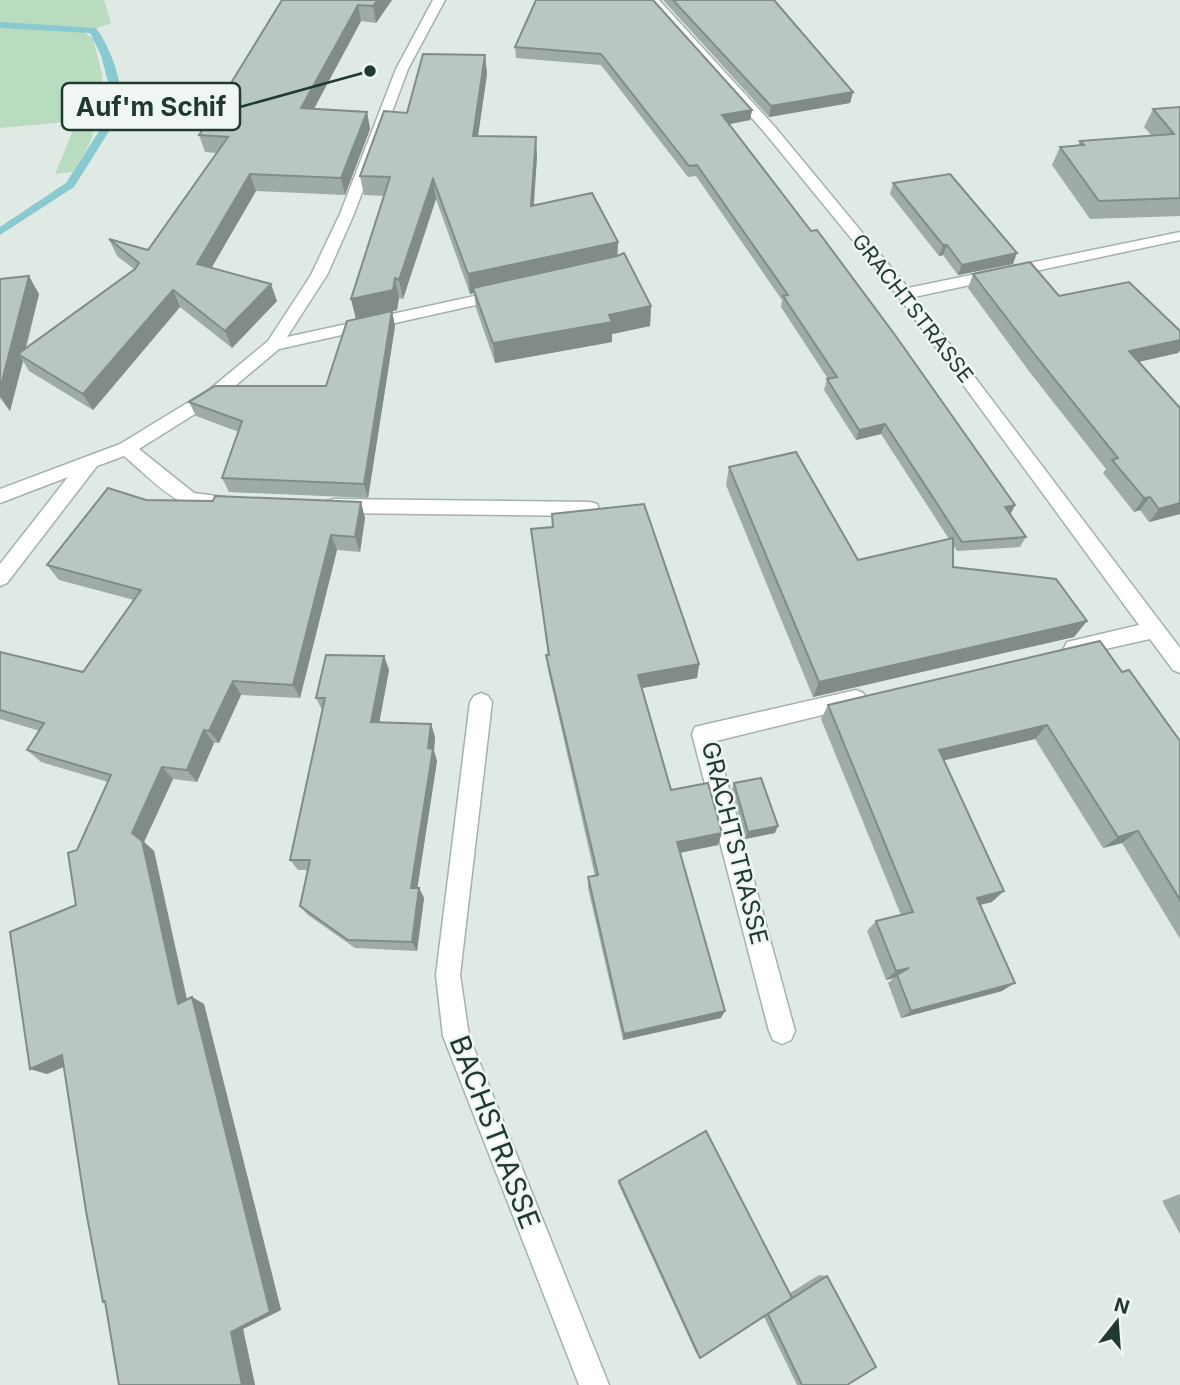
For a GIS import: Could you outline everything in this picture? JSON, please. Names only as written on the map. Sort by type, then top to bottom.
[{"type":"street","points":[[0,496],[126,448],[216,393],[274,345],[319,275],[347,214],[402,69],[439,0]]},
{"type":"street","name":"GRACHTSTRASSE","points":[[653,0],[770,130],[904,294],[1180,664]]},
{"type":"street","points":[[904,294],[1180,236]]},
{"type":"street","points":[[274,345],[512,293]]},
{"type":"street","points":[[126,448],[190,500],[243,503]]},
{"type":"street","points":[[0,578],[91,461]]},
{"type":"street","points":[[322,506],[590,509]]},
{"type":"street","points":[[1048,654],[1154,629]]},
{"type":"street","name":"GRACHTSTRASSE","points":[[782,1031],[703,734],[876,694]]},
{"type":"street","name":"BACHSTRASSE","points":[[481,702],[448,975],[456,1036],[594,1385]]},
{"type":"green space","points":[[0,0],[104,0],[111,23],[97,28],[62,27],[82,30],[93,39],[102,74],[104,109],[89,145],[73,172],[55,174],[77,121],[0,128]]},
{"type":"building","points":[[282,0],[378,0],[373,6],[358,5],[301,108],[367,112],[341,178],[250,174],[197,264],[271,284],[225,331],[173,290],[83,394],[18,354],[135,269],[139,263],[109,239],[148,250],[228,137],[199,135]]},
{"type":"building","points":[[536,0],[653,0],[752,110],[722,115],[811,231],[817,230],[895,335],[1015,505],[1005,507],[1026,537],[962,542],[885,424],[859,430],[827,379],[837,377],[783,296],[788,295],[697,165],[689,166],[601,54],[515,47]]},
{"type":"building","points":[[673,0],[774,0],[853,92],[771,106]]},
{"type":"building","points":[[423,54],[485,55],[473,136],[536,137],[531,206],[592,193],[618,242],[468,274],[433,179],[399,280],[395,278],[393,290],[351,299],[390,177],[360,176],[384,111],[407,113]]},
{"type":"building","points":[[1180,107],[1180,198],[1099,201],[1060,147],[1084,145],[1080,141],[1174,134],[1153,109]]},
{"type":"building","points":[[950,174],[1017,253],[962,265],[893,183]]},
{"type":"building","points":[[624,253],[651,306],[609,315],[612,322],[493,343],[473,288]]},
{"type":"building","points":[[1030,262],[1059,296],[1129,282],[1180,331],[1180,340],[1129,351],[1180,408],[1180,503],[1159,509],[1150,497],[1144,498],[1112,460],[1118,458],[973,274]]},
{"type":"building","points":[[29,276],[0,389],[0,279]]},
{"type":"building","points":[[392,311],[364,484],[222,478],[242,421],[189,402],[215,386],[326,386],[347,321]]},
{"type":"building","points":[[796,452],[858,560],[953,538],[953,567],[1056,579],[1087,621],[819,682],[729,467]]},
{"type":"building","points":[[108,488],[146,500],[213,501],[215,496],[361,502],[355,537],[331,535],[293,685],[233,681],[209,731],[204,730],[187,770],[162,767],[132,833],[142,841],[178,1004],[192,997],[270,1312],[231,1332],[242,1385],[119,1385],[86,1211],[62,1055],[30,1069],[10,932],[76,905],[68,853],[77,850],[111,775],[27,750],[44,723],[0,710],[0,652],[83,672],[141,590],[47,565]]},
{"type":"building","points":[[644,504],[699,664],[638,675],[671,790],[708,783],[722,833],[677,842],[725,1011],[624,1034],[588,877],[598,875],[546,655],[549,655],[531,529],[553,527],[552,514]]},
{"type":"building","points":[[1100,641],[1122,672],[1129,670],[1180,741],[1180,900],[1138,831],[1118,837],[1047,725],[939,750],[1004,891],[977,898],[1015,983],[911,1011],[897,975],[909,968],[896,971],[876,921],[913,912],[828,705]]},
{"type":"building","points":[[326,655],[384,656],[371,722],[431,724],[428,748],[433,749],[411,888],[419,888],[412,942],[348,940],[300,906],[310,860],[290,860],[325,698],[316,698]]},
{"type":"building","points":[[761,778],[778,826],[748,832],[734,783]]},
{"type":"building","points":[[706,1131],[792,1298],[700,1358],[619,1181]]},
{"type":"building","points":[[827,1276],[876,1367],[847,1385],[802,1385],[768,1314]]},
{"type":"waterway","points":[[0,25],[93,30],[109,66],[116,99],[113,117],[70,185],[0,232]]},
{"type":"place","name":"Auf'm Schif","points":[[370,71]]}]
